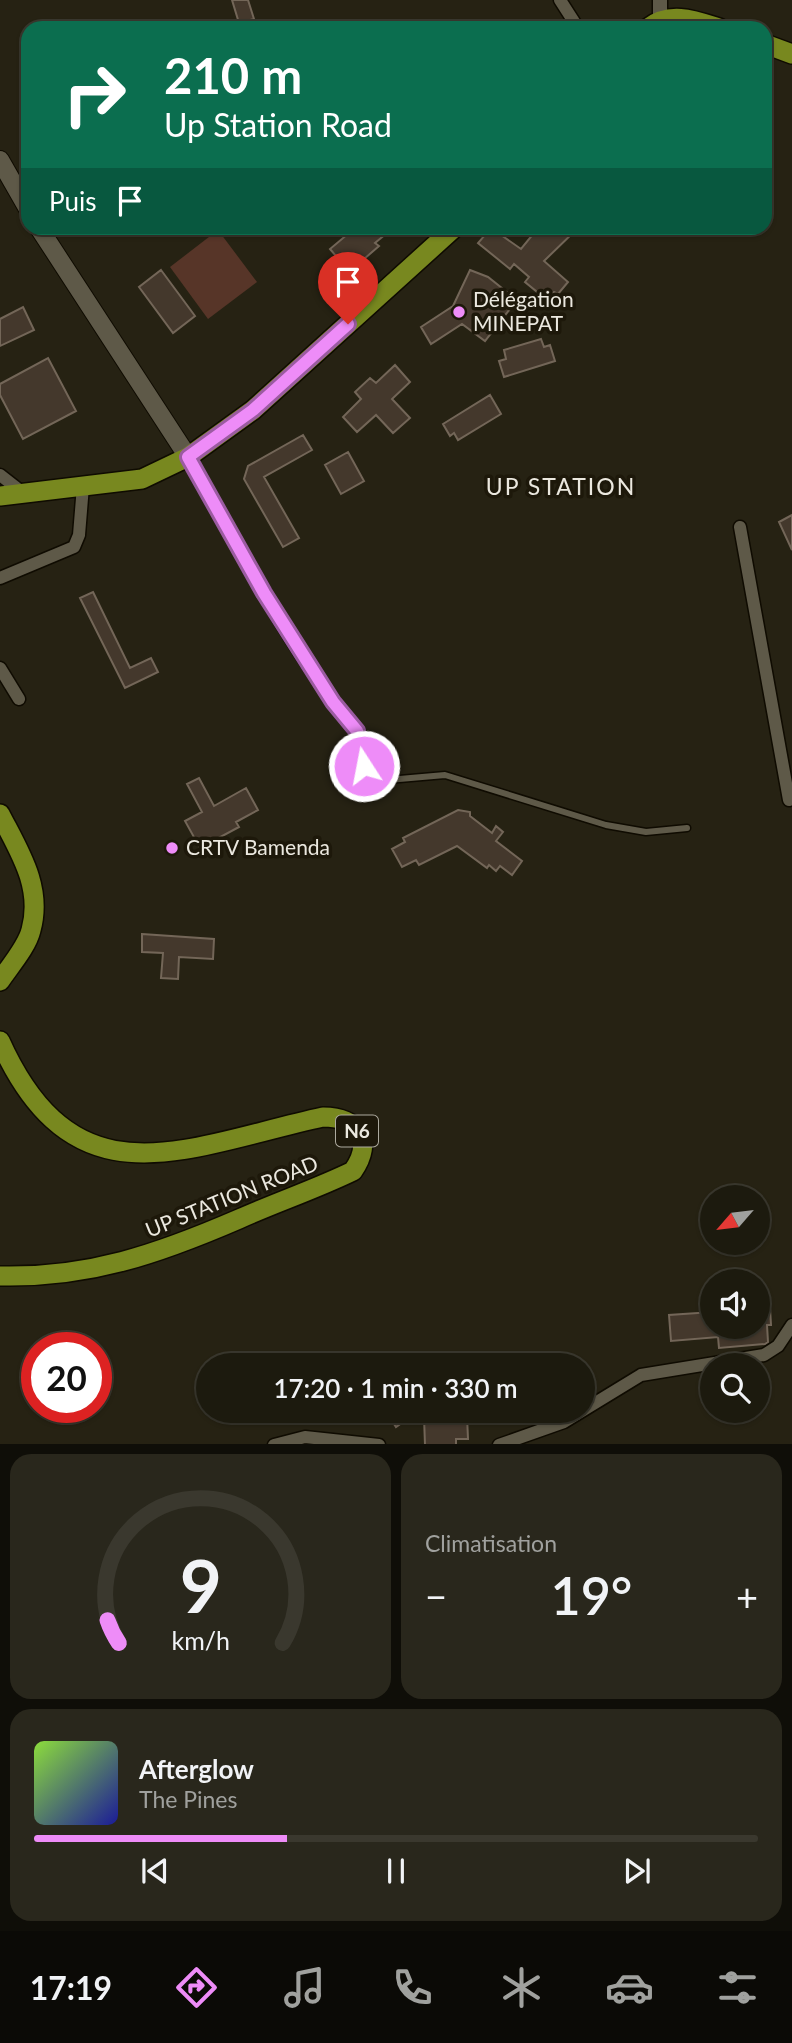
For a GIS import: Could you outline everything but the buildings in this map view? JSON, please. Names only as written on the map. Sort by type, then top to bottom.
[{"type":"highway","points":[[656,16],[698,21]]},
{"type":"highway","points":[[772,47],[792,54]]},
{"type":"highway","points":[[0,496],[142,479],[188,457],[253,410],[446,235]]},
{"type":"highway","points":[[0,814],[30,870],[34,904],[31,932],[0,981]]},
{"type":"highway","name":"UP STATION ROAD","points":[[0,1041],[22,1082],[55,1124],[75,1139],[111,1149],[153,1154],[208,1146],[323,1117],[342,1117],[353,1125],[362,1140],[363,1157],[353,1171],[331,1182],[164,1251],[112,1266],[39,1277],[0,1276]]},
{"type":"main road","points":[[0,160],[21,197]]},
{"type":"main road","points":[[44,235],[188,457]]},
{"type":"street","points":[[560,0],[574,21]]},
{"type":"street","points":[[188,457],[280,618],[333,702],[357,731]]},
{"type":"street","points":[[0,475],[23,493]]},
{"type":"street","points":[[0,578],[74,547],[79,535],[83,486]]},
{"type":"street","points":[[740,527],[789,800],[792,799]]},
{"type":"street","points":[[0,668],[19,699]]},
{"type":"street","points":[[499,1444],[564,1422],[650,1372],[764,1355],[778,1346],[792,1325]]},
{"type":"street","points":[[274,1444],[305,1437],[379,1444]]},
{"type":"lane","points":[[357,731],[364,766],[374,775],[388,780],[445,775],[606,825],[646,832],[687,828]]},
{"type":"shaded area","points":[[212,235],[222,235],[257,282],[208,319],[170,267]]},
{"type":"place","name":"Délégation MINEPAT","points":[[459,312]]},
{"type":"place","name":"CRTV Bamenda","points":[[172,848]]},
{"type":"district","name":"UP STATION","points":[[561,487]]},
{"type":"route","points":[[348,324],[253,410],[217,439],[188,457],[264,593],[333,702],[357,731],[358,750],[364,766]]}]
